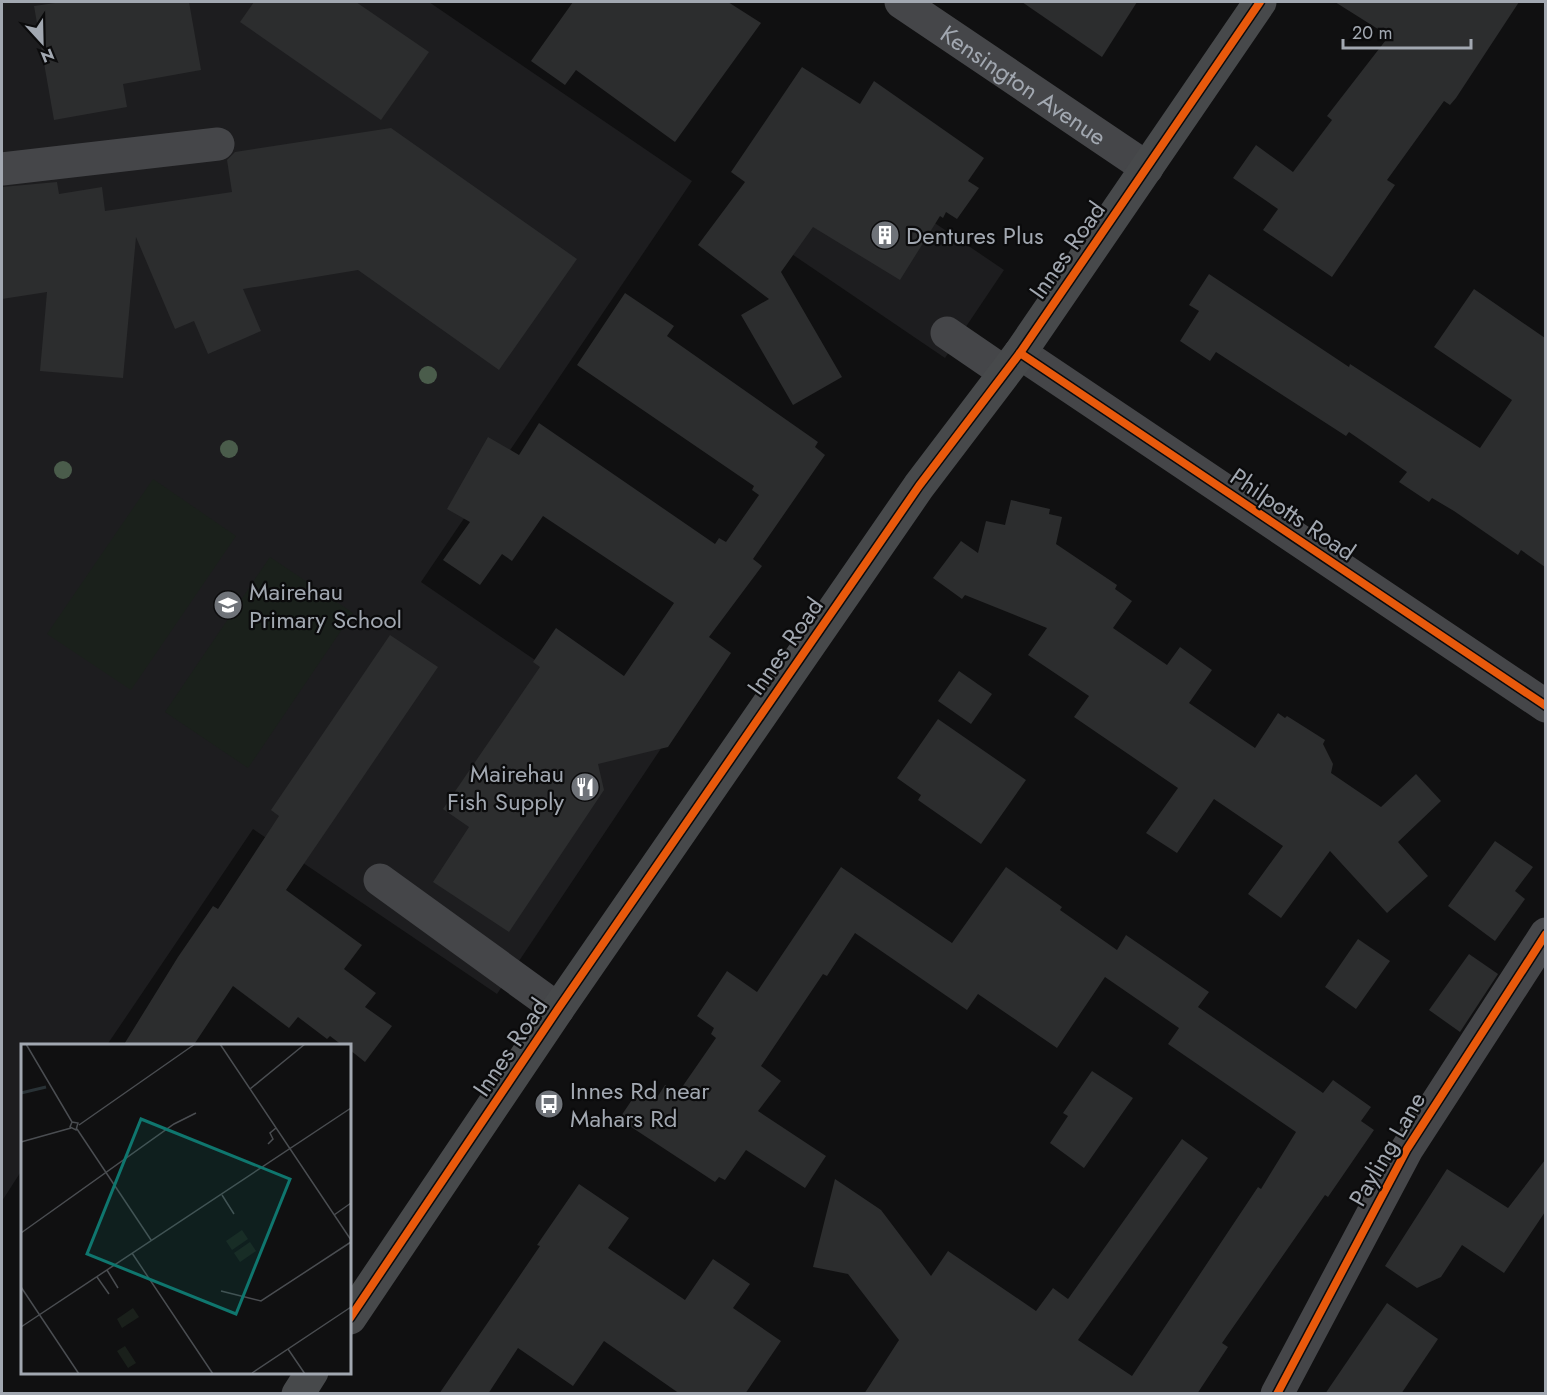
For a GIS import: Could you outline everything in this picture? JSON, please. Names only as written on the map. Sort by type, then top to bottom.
[{"type":"main road","name":"Innes Road","points":[[351,1317],[558,1009],[919,486],[1012,363],[1260,2]]},
{"type":"main road","points":[[298,1394],[311,1374]]},
{"type":"street","name":"Kensington Avenue","points":[[901,2],[1148,168]]},
{"type":"street","points":[[2,169],[218,144]]},
{"type":"street","name":"Philpotts Road","points":[[947,333],[1012,363],[1545,706]]},
{"type":"street","points":[[380,880],[558,1009]]},
{"type":"street","name":"Payling Lane","points":[[1277,1394],[1407,1149],[1545,934]]},
{"type":"shaded area","name":"Mairehau Primary School","points":[[2,2],[429,2],[692,181],[421,582],[662,747],[497,994],[253,829],[108,1044],[21,1044],[21,1172],[2,1201]]},
{"type":"shaded area","points":[[808,137],[1004,270],[945,358],[749,225]]},
{"type":"shaded area","points":[[153,479],[236,536],[131,690],[47,634]]},
{"type":"shaded area","points":[[270,557],[353,613],[248,768],[165,712]]},
{"type":"building","points":[[62,2],[189,2],[201,70],[123,84],[127,107],[54,120],[34,6]]},
{"type":"building","points":[[254,2],[356,2],[429,52],[381,120],[240,22]]},
{"type":"building","points":[[573,2],[728,2],[761,23],[675,142],[576,70],[565,85],[531,61]]},
{"type":"building","points":[[1022,2],[1137,2],[1102,57]]},
{"type":"building","points":[[1335,2],[1519,2],[1456,98],[1450,105],[1444,101],[1387,180],[1395,185],[1332,277],[1263,230],[1278,209],[1233,178],[1256,145],[1293,172],[1332,120],[1327,116],[1389,36]]},
{"type":"building","points":[[802,67],[860,104],[874,81],[984,158],[968,181],[979,188],[957,219],[946,212],[943,218],[940,216],[900,280],[813,227],[781,272],[842,377],[793,405],[741,315],[769,299],[698,245],[745,182],[731,172]]},
{"type":"building","points":[[391,128],[577,259],[499,370],[358,270],[243,289],[261,331],[208,354],[194,321],[175,329],[136,237],[123,378],[40,371],[47,292],[2,299],[2,187],[57,182],[59,194],[102,187],[105,211],[232,192],[227,160],[235,152]]},
{"type":"building","points":[[1209,274],[1349,367],[1350,364],[1480,448],[1512,400],[1434,347],[1474,289],[1545,338],[1545,567],[1521,550],[1518,555],[1454,511],[1432,498],[1429,502],[1399,482],[1407,472],[1349,432],[1346,436],[1216,352],[1210,361],[1180,341],[1199,311],[1189,305]]},
{"type":"building","points":[[625,293],[674,326],[667,336],[818,442],[815,447],[825,455],[753,559],[762,566],[709,637],[731,653],[668,747],[598,764],[604,790],[509,932],[433,882],[469,827],[443,809],[540,667],[533,662],[556,628],[624,676],[674,603],[543,516],[512,561],[502,554],[480,585],[443,560],[470,522],[447,509],[488,437],[519,455],[539,423],[715,544],[719,538],[726,542],[759,495],[752,490],[754,486],[577,365]]},
{"type":"building","points":[[1011,500],[1050,509],[1049,514],[1062,517],[1056,544],[1117,585],[1115,589],[1132,601],[1113,628],[1167,665],[1180,647],[1212,670],[1189,703],[1255,748],[1278,713],[1285,718],[1287,716],[1325,740],[1323,744],[1333,764],[1331,773],[1381,807],[1416,774],[1441,801],[1398,842],[1428,876],[1387,913],[1330,851],[1281,918],[1248,894],[1283,846],[1214,799],[1177,853],[1146,833],[1178,788],[1074,717],[1089,696],[1028,655],[1047,628],[965,595],[962,599],[933,578],[961,541],[978,553],[986,521],[1005,525]]},
{"type":"building","points":[[390,635],[438,667],[286,890],[362,945],[344,969],[376,993],[365,1007],[392,1026],[365,1062],[351,1051],[351,1044],[340,1044],[330,1036],[327,1039],[298,1017],[289,1028],[233,986],[194,1044],[124,1044],[178,957],[213,906],[218,909],[279,816],[271,810]]},
{"type":"building","points":[[959,671],[992,694],[971,724],[938,701]]},
{"type":"building","points":[[938,719],[1026,780],[981,844],[918,800],[921,795],[897,778]]},
{"type":"building","points":[[1495,841],[1533,867],[1515,891],[1525,899],[1495,941],[1448,906]]},
{"type":"building","points":[[841,867],[952,943],[1006,867],[1062,907],[1060,910],[1117,950],[1126,935],[1209,992],[1198,1007],[1323,1093],[1333,1080],[1371,1107],[1361,1121],[1374,1130],[1328,1197],[1325,1195],[1222,1343],[1228,1347],[1197,1394],[864,1394],[899,1340],[848,1274],[813,1267],[835,1179],[881,1210],[931,1276],[948,1251],[1036,1311],[1053,1288],[1068,1299],[1182,1139],[1208,1158],[1078,1340],[1132,1376],[1258,1187],[1261,1189],[1296,1132],[1168,1044],[1179,1028],[1105,977],[1057,1048],[978,994],[967,1010],[855,933],[827,976],[823,974],[761,1066],[781,1081],[758,1111],[826,1156],[805,1188],[746,1150],[725,1180],[719,1177],[715,1182],[619,1119],[640,1088],[656,1099],[665,1085],[678,1093],[716,1038],[711,1034],[714,1028],[697,1016],[727,971],[757,992]]},
{"type":"building","points":[[1358,939],[1390,961],[1356,1009],[1325,987]]},
{"type":"building","points":[[1469,954],[1498,974],[1460,1032],[1429,1010]]},
{"type":"building","points":[[1092,1071],[1133,1098],[1084,1168],[1050,1143],[1068,1116],[1063,1113]]},
{"type":"building","points":[[1545,1160],[1545,1212],[1504,1273],[1462,1245],[1441,1277],[1417,1288],[1385,1266],[1447,1169],[1508,1208]]},
{"type":"building","points":[[579,1184],[629,1218],[608,1248],[685,1300],[713,1259],[750,1284],[733,1308],[781,1341],[745,1394],[680,1394],[604,1341],[573,1386],[518,1348],[488,1394],[439,1394],[540,1246],[537,1245]]},
{"type":"building","points":[[1387,1303],[1438,1339],[1401,1394],[1325,1394]]},
{"type":"cycle path","points":[[351,1317],[558,1009],[919,486],[1020,353],[1260,2]]},
{"type":"cycle path","points":[[1020,353],[1546,706]]},
{"type":"cycle path","points":[[1277,1394],[1407,1149],[1546,934]]},
{"type":"place","name":"Dentures Plus","points":[[885,235]]},
{"type":"place","name":"Mairehau Primary School","points":[[228,605]]},
{"type":"place","name":"Mairehau Fish Supply","points":[[585,787]]},
{"type":"place","name":"Innes Rd near Mahars Rd","points":[[549,1104]]}]
